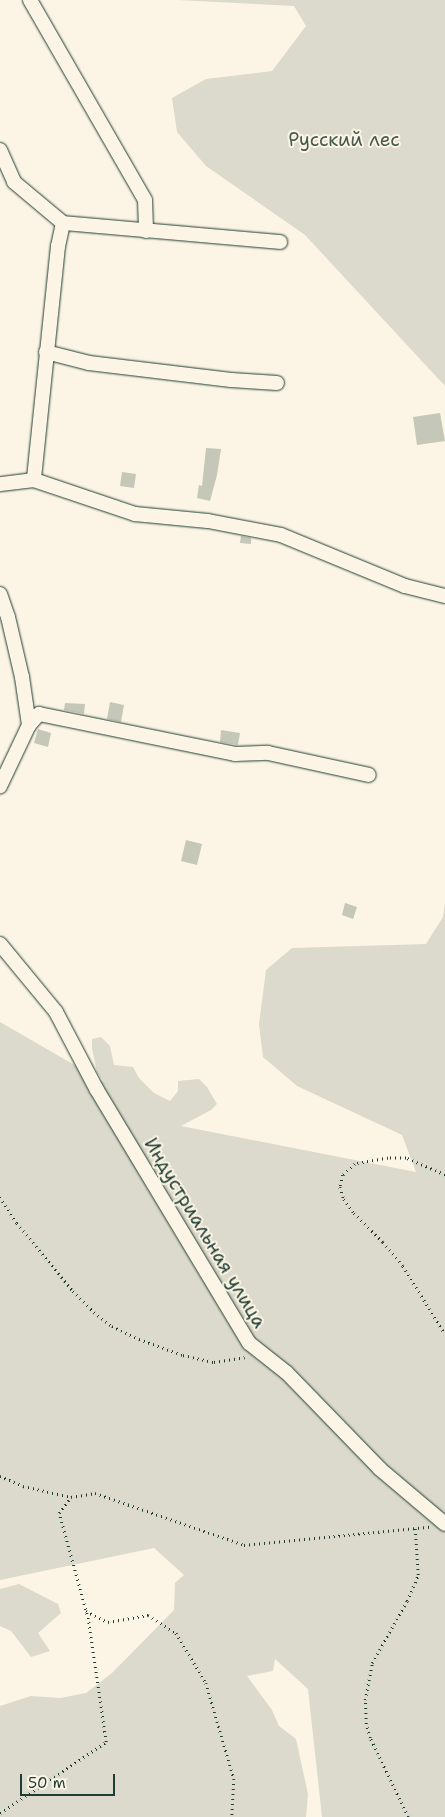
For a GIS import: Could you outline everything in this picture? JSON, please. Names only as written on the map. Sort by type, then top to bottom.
[{"type":"street","points":[[30,0],[145,200],[146,230]]},
{"type":"street","points":[[0,150],[14,182],[63,223],[280,242]]},
{"type":"street","points":[[34,480],[46,352],[58,246],[63,223]]},
{"type":"street","points":[[46,352],[89,363],[231,380],[277,383]]},
{"type":"street","points":[[0,484],[34,480],[135,514],[208,521],[281,534],[405,586],[445,596]]},
{"type":"street","points":[[0,594],[8,617],[22,677],[29,725]]},
{"type":"street","points":[[0,786],[29,725],[39,714],[235,754],[268,753],[368,775]]},
{"type":"street","name":"Индустриальная улица","points":[[0,944],[56,1012],[97,1090],[249,1343],[287,1373],[380,1470],[441,1525]]},
{"type":"path","points":[[445,1175],[406,1158],[388,1158],[355,1164],[343,1175],[340,1187],[344,1199],[354,1213],[383,1242],[402,1266],[445,1334]]},
{"type":"path","points":[[0,1197],[17,1223],[74,1291],[94,1312],[112,1326],[183,1355],[214,1362],[264,1354]]},
{"type":"path","points":[[0,1476],[23,1486],[71,1497],[95,1493],[244,1545],[441,1525]]},
{"type":"path","points":[[0,1813],[106,1742],[86,1611],[59,1513],[71,1497]]},
{"type":"path","points":[[408,1817],[370,1738],[366,1724],[365,1700],[372,1663],[408,1601],[418,1575],[415,1528]]},
{"type":"path","points":[[86,1611],[108,1622],[148,1615],[176,1633],[206,1683],[234,1779],[232,1817]]},
{"type":"green space","name":"Русский лес","points":[[177,0],[445,0],[445,386],[305,235],[206,166],[177,132],[172,98],[206,79],[272,71],[306,26],[294,6]]},
{"type":"green space","points":[[445,903],[445,1817],[322,1817],[308,1689],[275,1659],[273,1671],[247,1676],[272,1710],[279,1726],[296,1739],[308,1794],[306,1817],[0,1817],[0,1706],[31,1696],[60,1698],[86,1693],[112,1673],[174,1610],[175,1583],[184,1575],[154,1548],[0,1580],[0,1022],[104,1082],[97,1072],[92,1049],[92,1039],[101,1037],[110,1046],[114,1065],[133,1067],[139,1078],[154,1093],[170,1101],[178,1091],[178,1081],[199,1079],[207,1087],[217,1104],[211,1110],[181,1126],[416,1172],[402,1135],[297,1086],[263,1057],[259,1024],[266,970],[292,948],[426,944],[443,917]]},
{"type":"green space","points":[[19,1584],[58,1604],[61,1613],[38,1633],[50,1651],[31,1657],[11,1631],[0,1626],[0,1589]]},
{"type":"building","points":[[440,413],[445,441],[417,445],[413,417]]},
{"type":"building","points":[[206,448],[221,449],[210,501],[197,498],[199,485],[202,486]]},
{"type":"building","points":[[122,472],[136,474],[134,488],[120,486]]},
{"type":"building","points":[[241,536],[251,538],[251,544],[240,543]]},
{"type":"building","points":[[110,702],[124,705],[121,722],[107,719]]},
{"type":"building","points":[[65,703],[85,704],[84,714],[64,710]]},
{"type":"building","points":[[38,729],[51,733],[48,747],[34,743]]},
{"type":"building","points":[[221,730],[240,733],[238,745],[220,742]]},
{"type":"building","points":[[186,840],[202,844],[197,865],[181,861]]},
{"type":"building","points":[[345,903],[357,907],[353,919],[342,915]]}]
